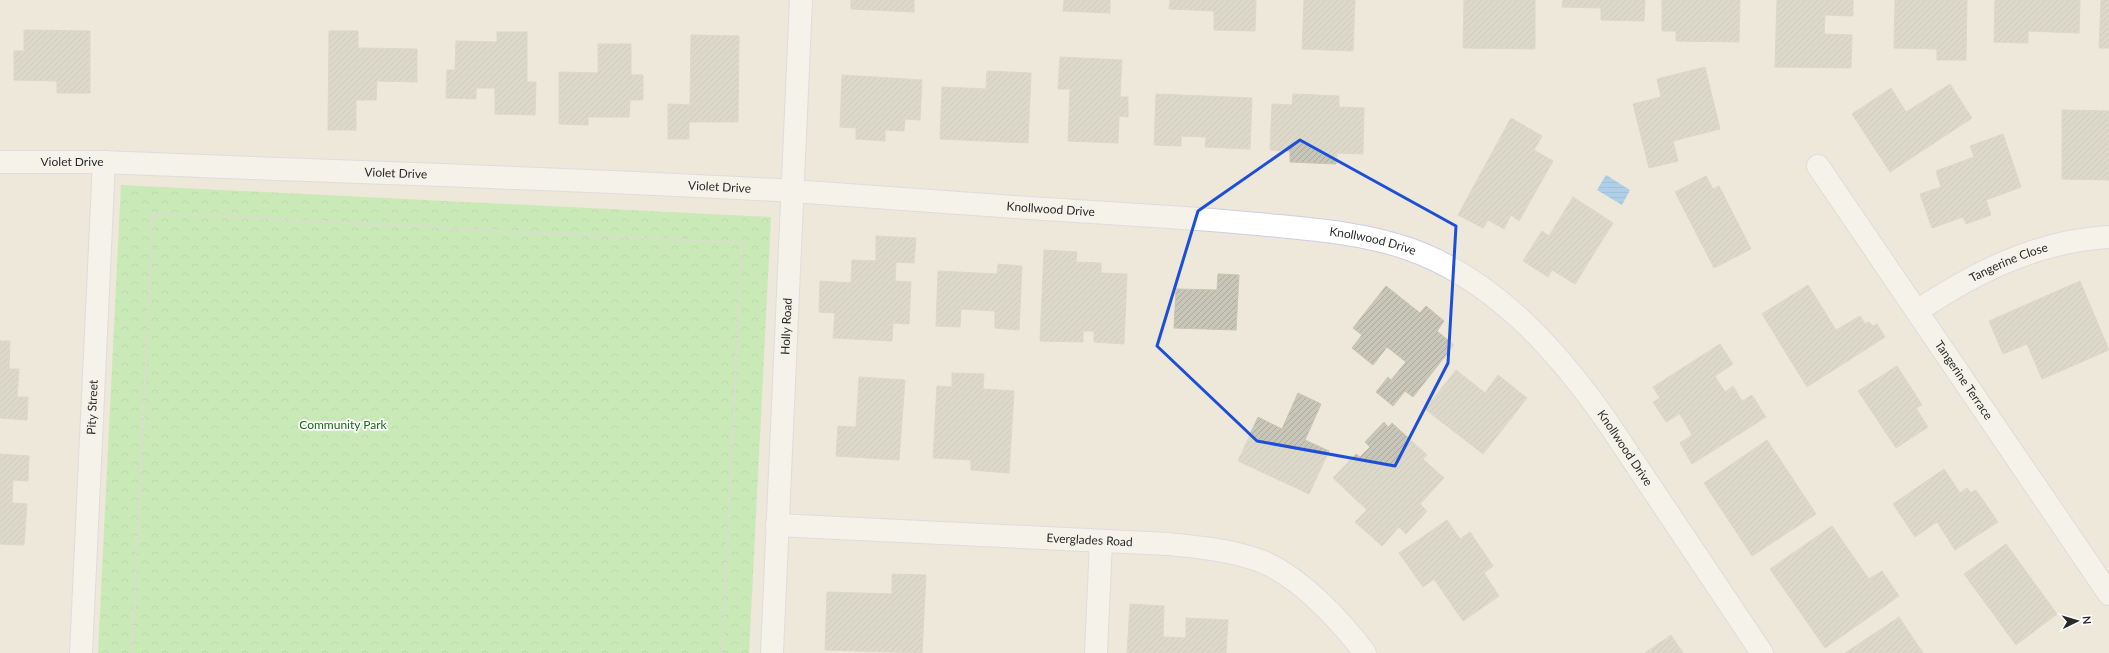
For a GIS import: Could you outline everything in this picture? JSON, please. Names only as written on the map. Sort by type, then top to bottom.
[{"type":"street","name":"Holly Road","points":[[772,653],[801,0]]},
{"type":"street","name":"Violet Drive","points":[[0,162],[104,162],[792,191]]},
{"type":"street","name":"Pity Street","points":[[81,653],[104,162]]},
{"type":"street","name":"Tangerine Terrace","points":[[1818,166],[2109,594]]},
{"type":"street","name":"Knollwood Drive","points":[[792,191],[1232,222],[1322,230],[1383,241],[1408,248],[1436,260],[1482,289],[1505,306],[1528,325],[1557,355],[1582,386],[1606,420],[1762,653]]},
{"type":"street","name":"Tangerine Close","points":[[1917,311],[1950,289],[1987,269],[2024,254],[2062,245],[2109,237]]},
{"type":"street","name":"Everglades Road","points":[[778,525],[1102,541],[1204,548],[1229,552],[1262,562],[1300,585],[1323,607],[1365,653]]},
{"type":"street","points":[[1096,653],[1102,541]]},
{"type":"path","points":[[132,653],[153,213],[742,243],[722,653]]},
{"type":"highlighted area","points":[[1300,140],[1456,226],[1448,363],[1395,466],[1257,441],[1157,346],[1198,211]]},
{"type":"green space","name":"Community Park","points":[[121,185],[771,217],[749,653],[98,653]]},
{"type":"water","points":[[1606,175],[1630,190],[1622,205],[1597,190]]},
{"type":"building","points":[[851,0],[914,0],[914,12],[851,9]]},
{"type":"building","points":[[1064,0],[1110,0],[1110,13],[1063,11]]},
{"type":"building","points":[[1170,0],[1256,0],[1255,31],[1214,30],[1214,11],[1169,9]]},
{"type":"building","points":[[1304,0],[1355,0],[1353,51],[1302,49]]},
{"type":"building","points":[[1464,0],[1535,0],[1535,49],[1463,48]]},
{"type":"building","points":[[1563,0],[1645,0],[1644,21],[1601,20],[1601,8],[1562,7]]},
{"type":"building","points":[[1662,0],[1740,0],[1739,42],[1676,41],[1676,31],[1662,31]]},
{"type":"building","points":[[1777,0],[1853,0],[1853,16],[1825,15],[1824,34],[1852,35],[1851,68],[1775,67]]},
{"type":"building","points":[[1895,0],[1967,0],[1966,60],[1937,60],[1937,49],[1894,48]]},
{"type":"building","points":[[1995,0],[2080,0],[2079,33],[2028,31],[2028,43],[1994,42]]},
{"type":"building","points":[[2101,0],[2109,0],[2109,48],[2099,48]]},
{"type":"building","points":[[24,30],[90,31],[90,93],[57,93],[57,81],[14,80],[14,51],[24,51]]},
{"type":"building","points":[[329,31],[358,31],[358,48],[417,49],[417,82],[377,81],[376,100],[356,100],[356,130],[328,130]]},
{"type":"building","points":[[497,32],[527,32],[527,82],[536,82],[535,115],[495,114],[495,88],[476,88],[476,99],[446,98],[447,70],[455,70],[456,41],[497,42]]},
{"type":"building","points":[[691,35],[739,36],[738,122],[689,122],[689,139],[668,139],[668,104],[690,105]]},
{"type":"building","points":[[598,44],[631,44],[631,75],[643,75],[643,100],[630,100],[629,117],[588,117],[588,125],[559,124],[559,72],[598,73]]},
{"type":"building","points":[[1060,57],[1122,60],[1120,97],[1128,97],[1128,117],[1119,116],[1118,143],[1068,141],[1070,89],[1058,89]]},
{"type":"building","points":[[1705,67],[1720,129],[1673,141],[1678,161],[1649,168],[1633,104],[1661,97],[1657,79]]},
{"type":"building","points":[[987,71],[1031,73],[1028,143],[940,139],[942,87],[986,89]]},
{"type":"building","points":[[842,75],[922,80],[920,120],[905,119],[904,131],[885,130],[885,141],[856,139],[856,128],[840,127]]},
{"type":"building","points":[[1950,84],[1972,118],[1890,172],[1852,114],[1891,88],[1906,112]]},
{"type":"building","points":[[1156,94],[1252,98],[1250,149],[1205,147],[1206,137],[1181,136],[1181,146],[1154,145]]},
{"type":"building","points":[[1293,94],[1339,96],[1339,107],[1364,108],[1363,154],[1337,153],[1336,164],[1290,162],[1290,151],[1270,150],[1272,104],[1292,105]]},
{"type":"building","points":[[2062,110],[2109,111],[2109,180],[2062,179]]},
{"type":"building","points":[[1511,118],[1542,136],[1534,150],[1553,161],[1519,221],[1511,215],[1504,229],[1488,220],[1483,228],[1458,215]]},
{"type":"building","points":[[2003,134],[2021,187],[1986,200],[1991,215],[1966,224],[1963,217],[1932,228],[1920,194],[1941,187],[1936,171],[1974,157],[1970,146]]},
{"type":"building","points":[[1706,176],[1713,189],[1719,186],[1751,249],[1714,268],[1675,192]]},
{"type":"building","points":[[1573,197],[1613,223],[1575,284],[1552,270],[1548,277],[1523,261],[1542,231],[1549,236]]},
{"type":"building","points":[[876,236],[916,238],[914,263],[896,262],[895,281],[911,282],[909,324],[893,323],[892,341],[833,338],[835,313],[819,312],[820,281],[851,283],[852,260],[876,261]]},
{"type":"building","points":[[1044,250],[1077,252],[1076,262],[1101,263],[1101,273],[1127,274],[1124,344],[1094,342],[1094,331],[1083,331],[1083,342],[1040,341]]},
{"type":"building","points":[[998,264],[1022,266],[1019,330],[995,328],[995,311],[961,309],[960,327],[936,326],[938,271],[997,274]]},
{"type":"building","points":[[1218,274],[1239,275],[1236,330],[1174,328],[1176,289],[1217,290]]},
{"type":"building","points":[[2080,281],[2109,350],[2042,379],[2027,344],[2003,354],[1989,321]]},
{"type":"building","points":[[1808,285],[1836,330],[1860,316],[1865,324],[1869,322],[1873,326],[1877,324],[1885,337],[1807,387],[1762,314]]},
{"type":"building","points":[[1386,286],[1420,313],[1426,306],[1444,321],[1437,331],[1454,345],[1413,397],[1405,391],[1393,406],[1376,392],[1388,377],[1391,380],[1406,362],[1387,347],[1373,365],[1352,348],[1362,335],[1353,328]]},
{"type":"building","points":[[0,341],[10,341],[9,369],[19,369],[17,397],[28,397],[27,420],[0,418]]},
{"type":"building","points":[[1720,344],[1733,364],[1715,376],[1725,392],[1733,386],[1742,401],[1752,395],[1766,417],[1692,464],[1680,443],[1692,435],[1680,414],[1666,422],[1653,402],[1660,398],[1653,387]]},
{"type":"building","points":[[1897,366],[1922,405],[1916,408],[1928,427],[1896,448],[1858,391]]},
{"type":"building","points":[[1456,370],[1485,393],[1498,375],[1527,398],[1483,454],[1425,409]]},
{"type":"building","points":[[952,373],[984,374],[983,389],[1014,391],[1009,473],[971,470],[971,460],[933,458],[937,386],[952,387]]},
{"type":"building","points":[[859,377],[905,380],[899,460],[836,456],[838,426],[856,427]]},
{"type":"building","points":[[1298,393],[1321,404],[1305,440],[1329,451],[1309,494],[1238,461],[1258,417],[1282,429]]},
{"type":"building","points":[[1384,422],[1388,427],[1392,423],[1427,455],[1423,459],[1444,478],[1420,504],[1427,511],[1406,534],[1399,527],[1382,546],[1355,522],[1367,510],[1333,478],[1356,454],[1360,457],[1370,447],[1365,442]]},
{"type":"building","points":[[1767,440],[1816,514],[1752,556],[1704,483]]},
{"type":"building","points":[[0,454],[29,456],[28,481],[13,480],[12,503],[27,504],[24,545],[0,544]]},
{"type":"building","points":[[1944,469],[1960,493],[1967,488],[1971,493],[1976,490],[1998,522],[1955,550],[1937,522],[1915,537],[1893,504]]},
{"type":"building","points":[[1447,520],[1460,539],[1470,532],[1493,566],[1484,573],[1499,596],[1463,621],[1434,579],[1423,587],[1399,553]]},
{"type":"building","points":[[1832,526],[1869,579],[1882,571],[1899,596],[1825,648],[1770,569]]},
{"type":"building","points":[[2006,544],[2057,614],[2016,645],[1964,574]]},
{"type":"building","points":[[892,574],[926,575],[922,653],[825,650],[827,592],[892,594]]},
{"type":"building","points":[[1130,604],[1164,606],[1163,637],[1186,638],[1186,618],[1228,620],[1226,653],[1127,653]]},
{"type":"building","points":[[1899,617],[1923,653],[1845,653]]},
{"type":"building","points":[[1671,635],[1683,653],[1645,653]]}]
